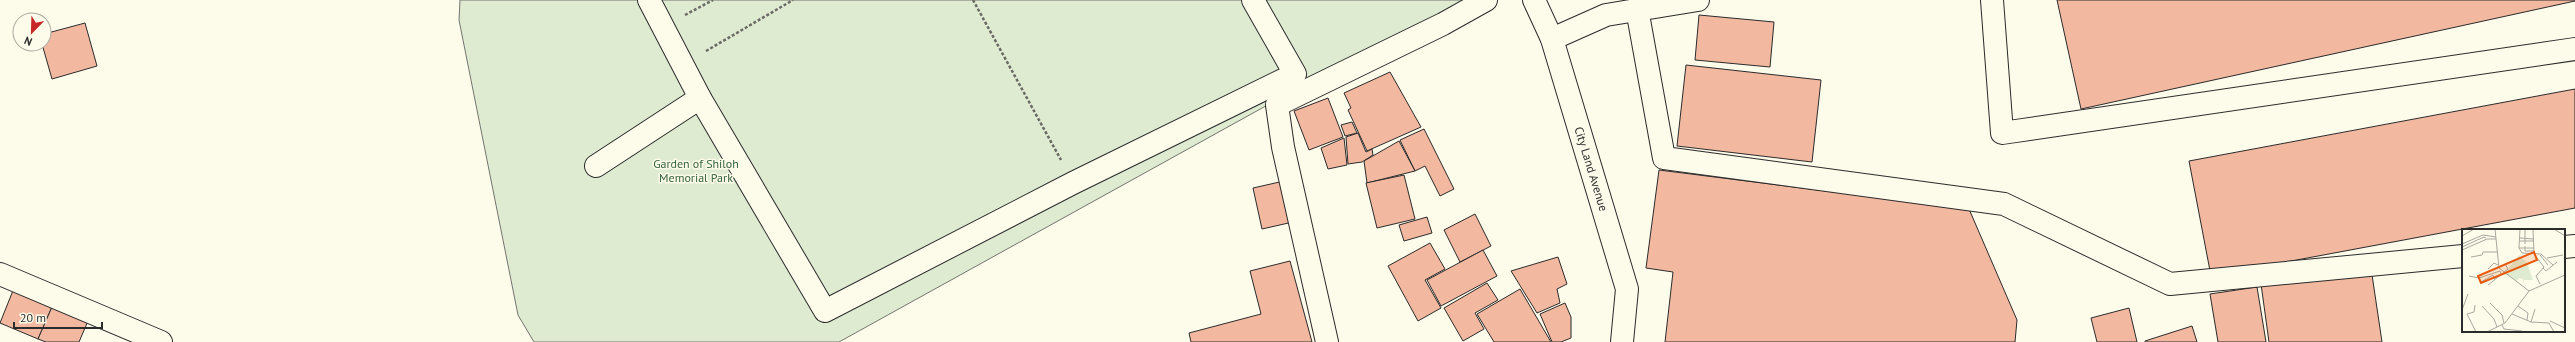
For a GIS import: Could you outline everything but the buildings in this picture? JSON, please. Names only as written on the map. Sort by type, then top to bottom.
[{"type":"street","points":[[649,0],[700,98],[825,311],[1073,183],[1295,74],[1252,0]]},
{"type":"street","points":[[1327,342],[1283,147],[1277,106],[1443,24],[1486,0]]},
{"type":"street","name":"City Land Avenue","points":[[1534,0],[1552,39],[1627,289],[1622,342]]},
{"type":"street","points":[[1552,39],[1606,15],[1698,0]]},
{"type":"street","points":[[1992,0],[2002,133],[2575,49]]},
{"type":"street","points":[[1637,9],[1664,158],[2004,204],[2170,284],[2462,256]]},
{"type":"street","points":[[596,166],[700,98]]},
{"type":"street","points":[[2565,247],[2575,246]]},
{"type":"street","points":[[0,274],[161,342]]},
{"type":"path","points":[[683,64],[793,0]]},
{"type":"path","points":[[972,0],[1073,183]]},
{"type":"green space","name":"Garden of Shiloh Memorial Park","points":[[460,0],[1477,0],[1367,50],[839,342],[534,342],[518,315],[459,20]]}]
